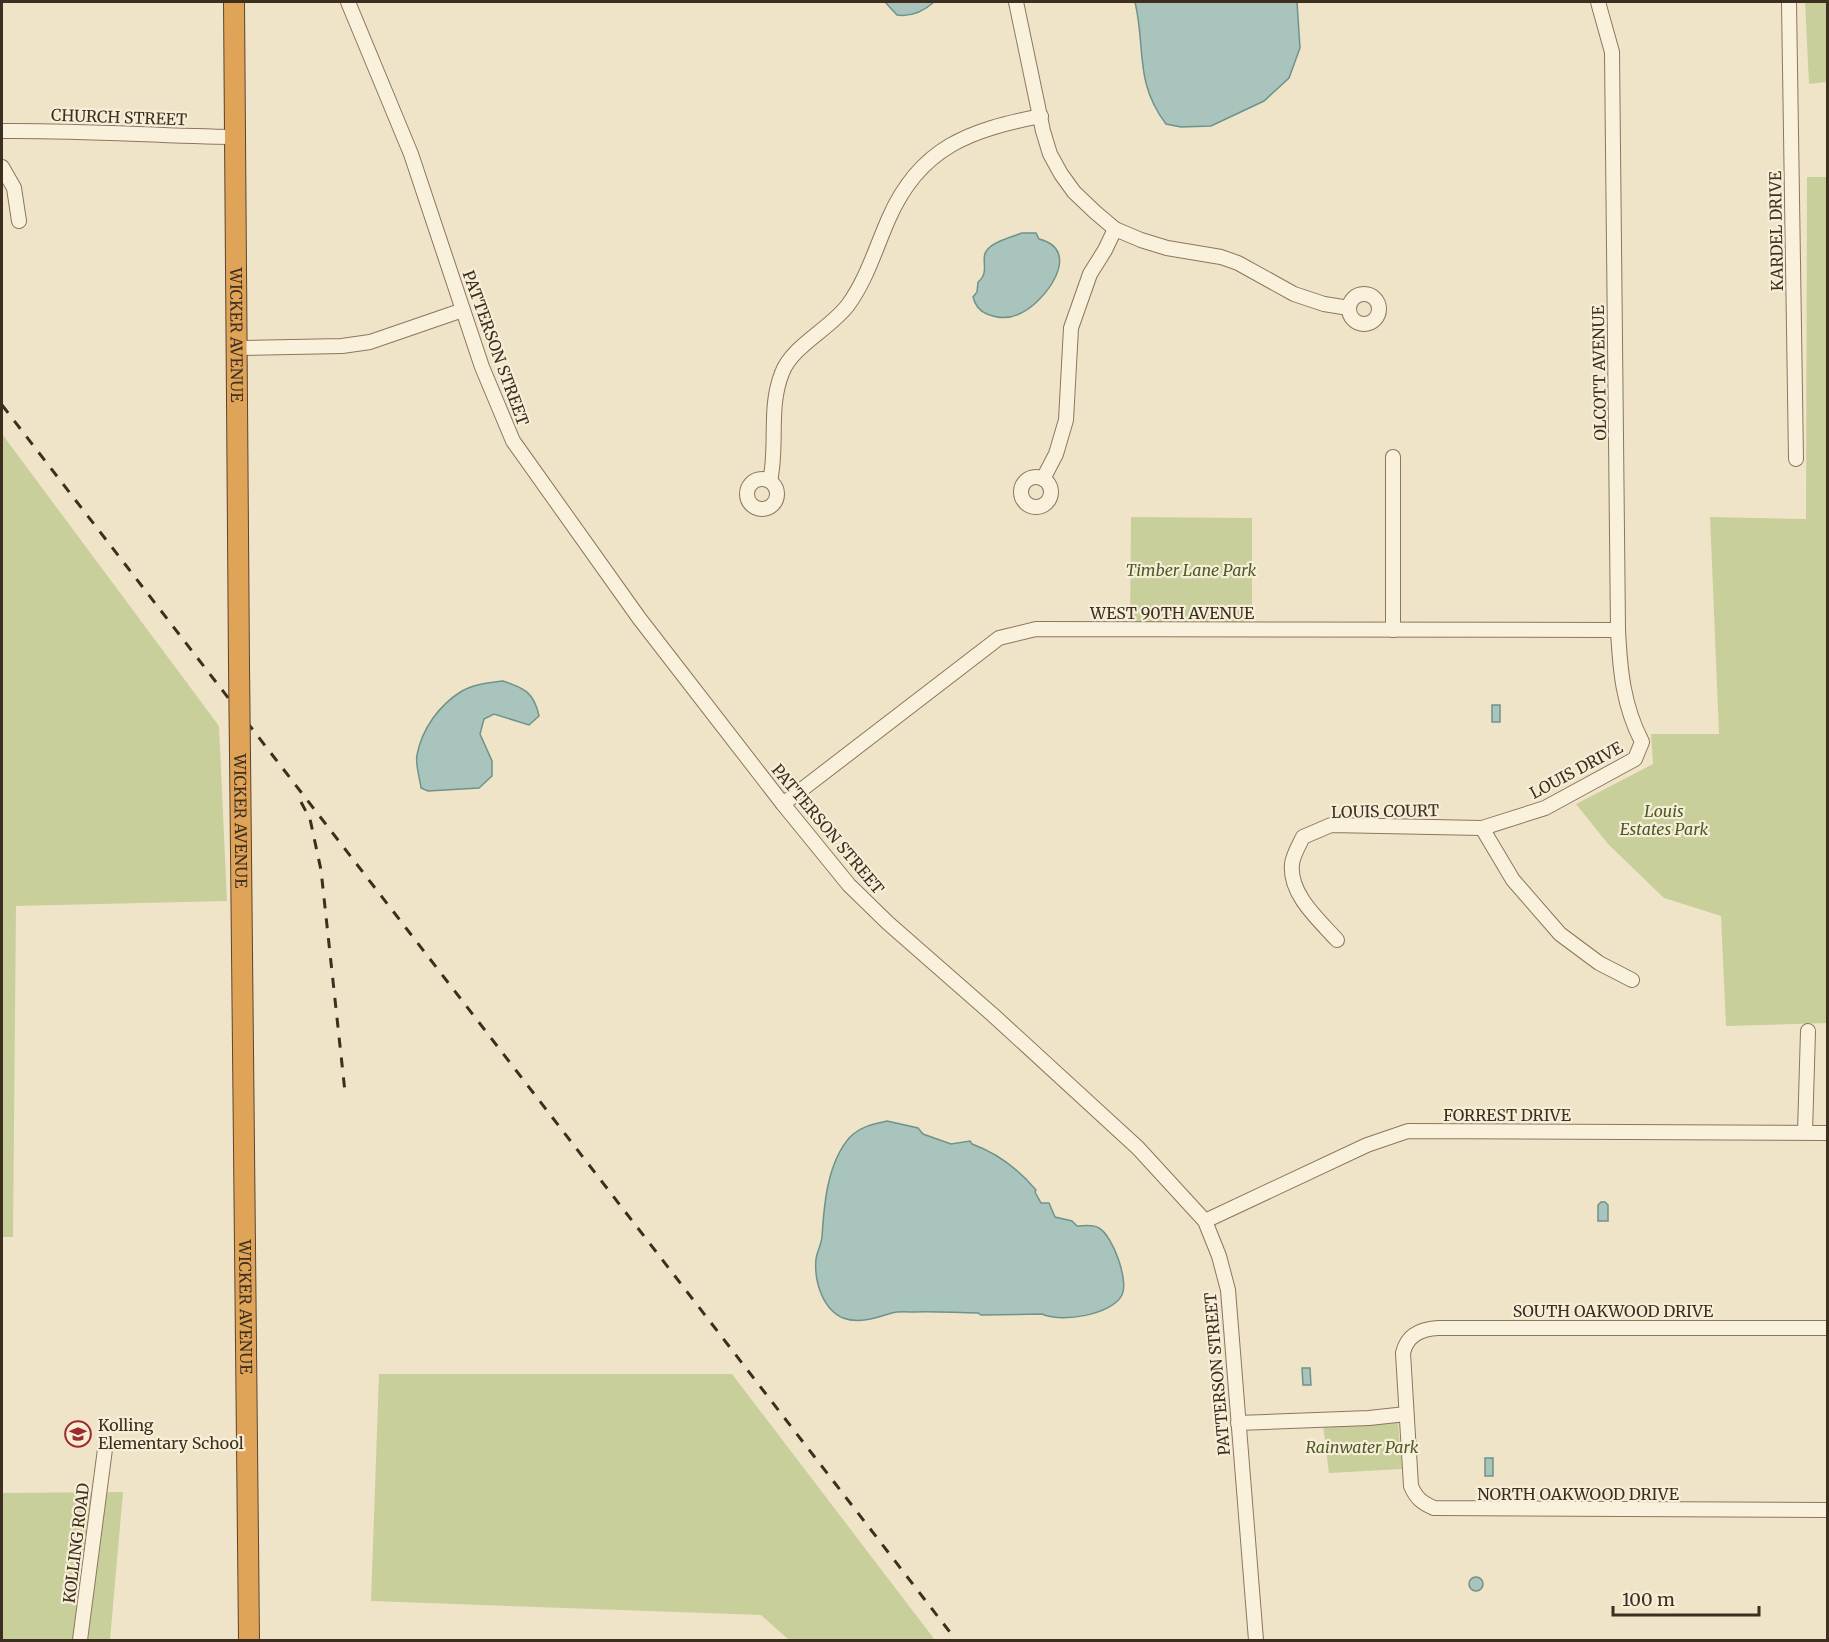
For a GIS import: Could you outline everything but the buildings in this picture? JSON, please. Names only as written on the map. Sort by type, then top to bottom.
[{"type":"highway","name":"WICKER AVENUE","points":[[234,2],[249,1641]]},
{"type":"street","name":"PATTERSON STREET","points":[[348,2],[411,154],[482,367],[513,441],[639,618],[783,804],[849,885],[1138,1148],[1205,1221],[1219,1256],[1228,1290],[1256,1641]]},
{"type":"street","points":[[1016,2],[1050,154],[1060,174],[1074,192],[1115,229],[1167,248],[1221,256],[1262,275],[1294,294],[1324,304],[1349,308]]},
{"type":"street","name":"OLCOTT AVENUE","points":[[1598,2],[1612,52],[1618,630],[1621,680],[1632,723],[1642,742]]},
{"type":"street","name":"KARDEL DRIVE","points":[[1789,2],[1796,459]]},
{"type":"street","points":[[770,482],[773,466],[774,406],[783,370],[805,344],[841,314],[853,298],[901,193],[915,174],[934,156],[981,130],[1041,116]]},
{"type":"street","name":"CHURCH STREET","points":[[2,131],[82,131],[235,137]]},
{"type":"street","points":[[2,167],[14,188],[19,221]]},
{"type":"street","points":[[1044,479],[1056,454],[1066,420],[1071,328],[1090,274],[1115,229]]},
{"type":"street","points":[[237,348],[342,346],[370,342],[463,310]]},
{"type":"street","points":[[1393,457],[1393,630]]},
{"type":"street","name":"WEST 90TH AVENUE","points":[[783,804],[999,638],[1036,628],[1618,630]]},
{"type":"street","name":"LOUIS DRIVE","points":[[1482,828],[1545,808],[1635,759],[1642,742]]},
{"type":"street","name":"LOUIS COURT","points":[[1337,940],[1310,911],[1292,881],[1292,862],[1303,837],[1331,825],[1482,828]]},
{"type":"street","points":[[1482,828],[1513,880],[1560,934],[1599,963],[1632,980]]},
{"type":"street","points":[[1805,1132],[1808,1031]]},
{"type":"street","name":"FORREST DRIVE","points":[[1205,1221],[1367,1144],[1408,1131],[1827,1133]]},
{"type":"street","name":"SOUTH OAKWOOD DRIVE","points":[[1405,1346],[1410,1337],[1427,1329],[1438,1328],[1827,1328]]},
{"type":"street","name":"NORTH OAKWOOD DRIVE","points":[[1405,1346],[1403,1353],[1411,1486],[1414,1494],[1422,1503],[1434,1508],[1827,1510]]},
{"type":"street","points":[[1238,1424],[1406,1414]]},
{"type":"street","name":"KOLLING ROAD","points":[[80,1641],[105,1449]]},
{"type":"green space","points":[[1805,2],[1827,2],[1827,82],[1809,84]]},
{"type":"green space","name":"Louis Estates Park","points":[[1807,177],[1828,177],[1827,1023],[1726,1026],[1721,916],[1664,898],[1608,844],[1576,804],[1653,764],[1651,734],[1719,734],[1710,517],[1806,519]]},
{"type":"green space","points":[[2,434],[219,726],[227,901],[16,906],[13,1237],[2,1237]]},
{"type":"green space","name":"Timber Lane Park","points":[[1131,517],[1252,518],[1252,624],[1130,622]]},
{"type":"green space","points":[[379,1374],[732,1374],[935,1640],[789,1640],[761,1615],[371,1601]]},
{"type":"green space","name":"Rainwater Park","points":[[1398,1422],[1402,1469],[1329,1473],[1323,1425]]},
{"type":"green space","points":[[123,1492],[110,1640],[2,1640],[2,1493]]},
{"type":"water","points":[[885,2],[934,2],[917,13],[897,15]]},
{"type":"water","points":[[1135,2],[1297,2],[1300,48],[1289,78],[1264,101],[1211,126],[1181,127],[1166,124],[1149,94],[1145,79]]},
{"type":"water","points":[[1022,233],[1036,233],[1039,239],[1052,245],[1059,254],[1056,276],[1039,299],[1019,314],[1003,317],[984,313],[973,297],[984,273],[986,251],[996,243]]},
{"type":"water","points":[[503,681],[527,692],[534,701],[539,716],[529,725],[494,714],[484,719],[480,734],[492,761],[492,776],[479,788],[428,791],[421,788],[417,755],[419,745],[433,718],[446,703],[462,691],[477,685]]},
{"type":"water","points":[[1492,705],[1500,705],[1500,722],[1492,722]]},
{"type":"water","points":[[887,1121],[918,1128],[923,1134],[951,1144],[970,1141],[999,1157],[1022,1176],[1036,1190],[1041,1203],[1049,1203],[1055,1217],[1072,1221],[1077,1226],[1099,1228],[1109,1240],[1118,1259],[1124,1288],[1122,1295],[1108,1308],[1085,1315],[1061,1318],[1042,1314],[981,1315],[978,1313],[894,1312],[867,1320],[849,1320],[836,1314],[825,1301],[816,1276],[828,1185],[836,1159],[850,1137],[862,1128]]},
{"type":"water","points":[[1601,1202],[1608,1205],[1608,1221],[1598,1221],[1598,1205]]},
{"type":"water","points":[[1302,1368],[1310,1368],[1311,1385],[1303,1385]]},
{"type":"water","points":[[1485,1458],[1493,1458],[1493,1476],[1485,1476]]},
{"type":"water","points":[[1476,1577],[1481,1579],[1483,1584],[1481,1589],[1476,1591],[1471,1589],[1469,1584],[1471,1579]]},
{"type":"railway","points":[[2,405],[956,1640]]},
{"type":"railway","points":[[301,802],[310,819],[321,870],[345,1092]]},
{"type":"place","name":"Kolling Elementary School","points":[[78,1434]]}]
